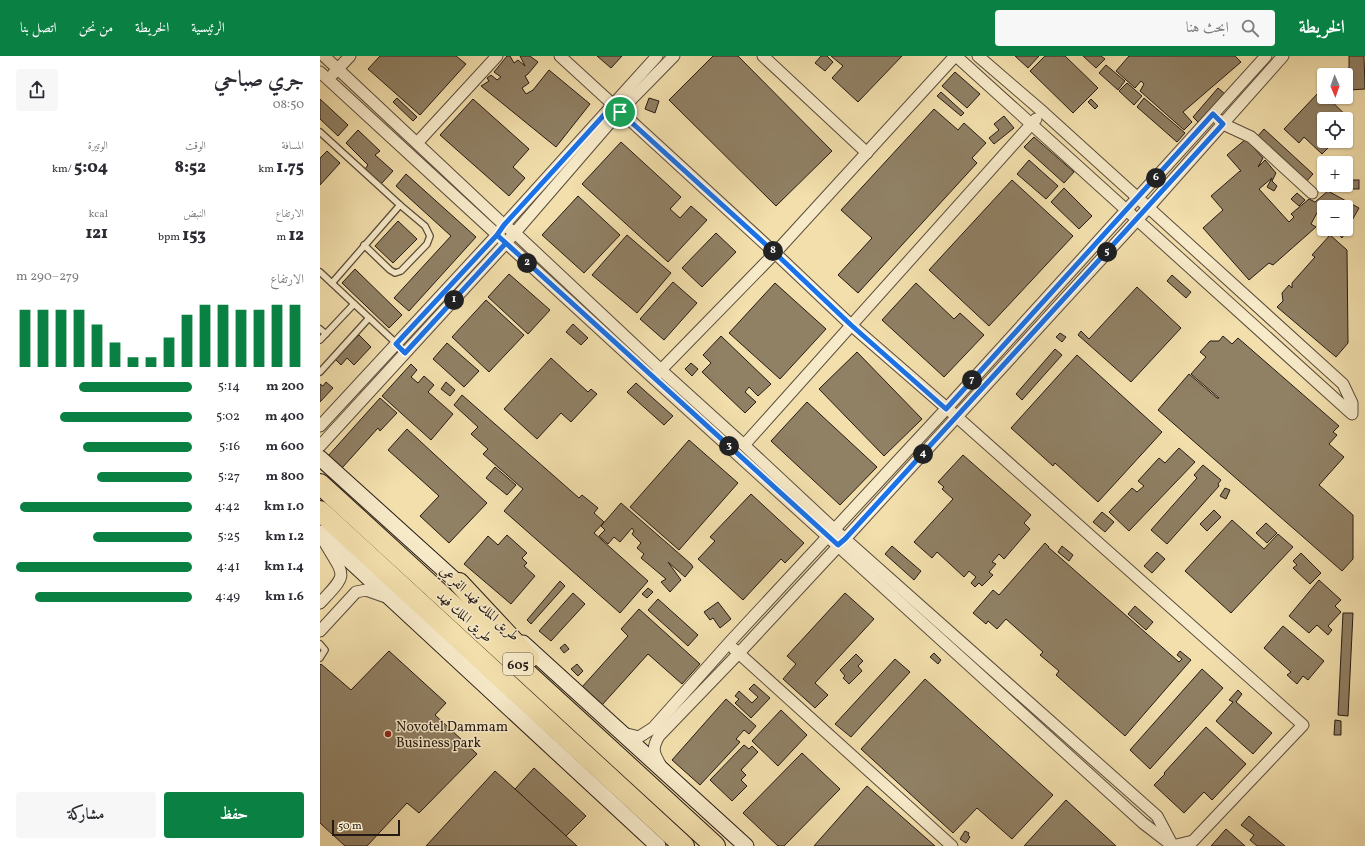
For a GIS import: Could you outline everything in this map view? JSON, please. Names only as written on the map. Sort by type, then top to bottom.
[{"type":"highway","name":"طريق الملك فهد","points":[[320,484],[715,846]]},
{"type":"highway","name":"طريق الملك فهد","points":[[320,511],[684,846]]},
{"type":"highway","points":[[459,583],[625,762]]},
{"type":"main road","name":"طريق الملك فهد الفرعي","points":[[320,458],[746,846]]},
{"type":"main road","points":[[320,533],[658,846]]},
{"type":"street","points":[[324,56],[504,225],[515,233],[657,374],[744,445],[831,533]]},
{"type":"street","points":[[350,56],[338,69],[323,76],[497,235],[657,374],[842,542],[1143,823],[1173,846],[1193,840],[1303,725],[957,417],[851,325],[620,107],[560,56]]},
{"type":"street","points":[[417,143],[497,56]]},
{"type":"street","points":[[320,446],[515,233],[620,107],[657,56]]},
{"type":"street","points":[[320,426],[497,235],[504,225],[620,107],[674,56]]},
{"type":"street","points":[[763,56],[867,153]]},
{"type":"street","points":[[657,374],[775,253],[955,56],[1352,414],[1352,403],[1343,384],[1043,112],[978,56]]},
{"type":"street","points":[[664,772],[655,755],[654,749],[655,743],[659,736],[739,653],[957,417],[1148,208],[1283,56]]},
{"type":"street","points":[[623,733],[639,737],[653,728],[871,488],[946,409],[1126,209],[1138,199],[1262,57]]},
{"type":"street","points":[[744,445],[1043,112]]},
{"type":"street","points":[[1213,114],[1223,124],[1251,137],[1312,193]]},
{"type":"street","points":[[1165,245],[1176,233]]},
{"type":"street","points":[[1243,315],[1253,303]]},
{"type":"street","points":[[396,344],[405,353]]},
{"type":"street","points":[[871,488],[886,494]]},
{"type":"street","points":[[320,533],[341,570],[342,576],[339,583],[320,603]]},
{"type":"street","points":[[320,631],[356,592],[366,590],[391,599]]},
{"type":"street","points":[[728,644],[952,846]]},
{"type":"lane","points":[[320,132],[428,230],[430,236],[427,244],[401,271],[395,273],[364,246]]},
{"type":"lane","points":[[332,283],[400,205]]},
{"type":"lane","points":[[320,272],[396,344]]},
{"type":"lane","points":[[320,340],[354,304]]},
{"type":"lane","points":[[320,372],[369,318]]},
{"type":"lane","points":[[320,329],[326,334]]},
{"type":"lane","points":[[320,644],[326,650],[320,658]]},
{"type":"building","points":[[380,56],[456,56],[466,64],[420,115],[368,69]]},
{"type":"building","points":[[507,56],[510,56],[514,63],[518,60],[525,66],[520,56],[530,56],[538,62],[525,76],[529,83],[522,88],[526,94],[533,90],[549,70],[590,104],[556,147],[481,86],[489,81],[487,78],[491,75],[497,80],[501,77],[494,72]]},
{"type":"building","points":[[597,56],[622,56],[611,68]]},
{"type":"building","points":[[713,56],[738,56],[832,151],[776,206],[669,100]]},
{"type":"building","points":[[821,56],[827,56],[833,62],[825,71],[815,63]]},
{"type":"building","points":[[831,56],[902,56],[858,102],[832,78],[843,66]]},
{"type":"building","points":[[1015,56],[1039,56],[1028,68]]},
{"type":"building","points":[[1045,56],[1065,56],[1098,88],[1073,113],[1030,71]]},
{"type":"building","points":[[1083,56],[1101,56],[1105,59],[1096,68]]},
{"type":"building","points":[[1129,56],[1235,56],[1241,62],[1183,112],[1192,122],[1184,130],[1140,91],[1144,84],[1141,81],[1135,88],[1116,71]]},
{"type":"building","points":[[1349,56],[1364,56],[1365,89],[1353,90],[1353,68],[1349,68]]},
{"type":"building","points":[[1106,65],[1125,81],[1118,90],[1099,73]]},
{"type":"building","points":[[955,72],[980,94],[967,108],[942,86]]},
{"type":"building","points":[[1127,83],[1142,96],[1134,105],[1119,91]]},
{"type":"building","points":[[1218,88],[1225,94],[1199,123],[1193,117]]},
{"type":"building","points":[[941,92],[964,113],[961,116],[937,96]]},
{"type":"building","points":[[1317,94],[1317,104],[1334,104],[1343,112],[1317,112],[1317,148],[1328,148],[1322,154],[1304,137],[1299,143],[1284,129]]},
{"type":"building","points":[[397,98],[417,117],[413,121],[393,102]]},
{"type":"building","points":[[649,98],[659,101],[655,113],[645,109]]},
{"type":"building","points":[[1144,98],[1185,133],[1177,142],[1137,107]]},
{"type":"building","points":[[320,99],[348,125],[338,136],[320,119]]},
{"type":"building","points":[[473,99],[529,149],[513,167],[525,178],[509,196],[440,135]]},
{"type":"building","points":[[1091,99],[1098,106],[1095,109],[1088,102]]},
{"type":"building","points":[[934,109],[958,130],[964,123],[986,143],[972,158],[977,163],[858,293],[838,275],[872,238],[841,210]]},
{"type":"building","points":[[1004,116],[1014,128],[994,144],[989,138],[999,130],[994,124]]},
{"type":"building","points":[[1264,129],[1313,174],[1306,182],[1257,137]]},
{"type":"building","points":[[358,130],[380,151],[375,155],[393,171],[381,184],[365,169],[368,165],[346,143]]},
{"type":"building","points":[[1034,137],[1074,172],[1064,183],[1024,147]]},
{"type":"building","points":[[1246,139],[1263,158],[1258,167],[1265,160],[1276,173],[1272,181],[1277,186],[1274,191],[1267,187],[1272,178],[1259,189],[1289,222],[1294,217],[1291,214],[1309,199],[1315,202],[1317,200],[1317,213],[1311,224],[1316,227],[1273,265],[1269,263],[1249,280],[1203,228],[1223,210],[1211,196],[1241,171],[1227,155]]},
{"type":"building","points":[[621,142],[681,197],[670,209],[680,218],[691,206],[707,220],[668,262],[582,184]]},
{"type":"building","points":[[327,151],[340,163],[320,185],[320,158]]},
{"type":"building","points":[[1029,160],[1058,186],[1046,199],[1017,174]]},
{"type":"building","points":[[406,174],[476,237],[409,311],[394,298],[451,236],[396,186]]},
{"type":"building","points":[[1012,180],[1073,236],[989,326],[929,270]]},
{"type":"building","points":[[1353,180],[1359,180],[1359,189],[1353,189]]},
{"type":"building","points":[[1064,188],[1092,216],[1079,229],[1051,202]]},
{"type":"building","points":[[1327,192],[1330,192],[1344,200],[1317,200]]},
{"type":"building","points":[[1297,193],[1305,200],[1299,206],[1291,199]]},
{"type":"building","points":[[578,196],[620,235],[584,273],[542,235]]},
{"type":"building","points":[[1353,205],[1359,208],[1353,219]]},
{"type":"building","points":[[398,221],[417,239],[393,263],[375,246]]},
{"type":"building","points":[[716,233],[736,252],[702,287],[682,268]]},
{"type":"building","points":[[627,235],[671,273],[637,313],[592,275]]},
{"type":"building","points":[[1329,236],[1331,236],[1347,250],[1348,343],[1336,357],[1277,307],[1283,301],[1282,293],[1289,285],[1292,288],[1292,283],[1315,257],[1312,255]]},
{"type":"building","points":[[355,269],[402,315],[389,328],[342,283]]},
{"type":"building","points":[[509,274],[550,310],[528,334],[488,297]]},
{"type":"building","points":[[1172,275],[1191,292],[1186,298],[1167,281]]},
{"type":"building","points":[[673,282],[697,303],[664,340],[640,319]]},
{"type":"building","points":[[775,283],[826,329],[780,379],[729,333]]},
{"type":"building","points":[[916,283],[954,319],[960,313],[984,335],[944,377],[882,320]]},
{"type":"building","points":[[1137,287],[1181,328],[1131,382],[1078,335],[1081,331],[1089,339]]},
{"type":"building","points":[[486,300],[524,335],[489,372],[452,337]]},
{"type":"building","points":[[573,324],[588,338],[581,345],[566,332]]},
{"type":"building","points":[[1060,333],[1066,337],[1062,342],[1056,337]]},
{"type":"building","points":[[359,335],[371,347],[354,365],[347,358],[341,365],[335,359]]},
{"type":"building","points":[[721,336],[771,384],[758,396],[749,387],[745,392],[756,402],[745,413],[702,372],[711,363],[703,355]]},
{"type":"building","points":[[1223,336],[1232,344],[1238,338],[1339,426],[1333,432],[1337,435],[1329,444],[1344,457],[1319,485],[1353,515],[1353,559],[1342,571],[1158,410],[1189,374],[1217,398],[1219,398],[1191,374],[1206,357],[1200,352],[1210,341],[1219,341]]},
{"type":"building","points":[[447,343],[479,371],[464,387],[433,359]]},
{"type":"building","points":[[1055,349],[1062,355],[1022,400],[1016,394]]},
{"type":"building","points":[[857,352],[922,419],[884,456],[819,389]]},
{"type":"building","points":[[1077,355],[1162,432],[1098,502],[1055,463],[1053,466],[1011,428]]},
{"type":"building","points":[[551,358],[588,392],[591,389],[597,394],[571,422],[561,413],[537,439],[504,409]]},
{"type":"building","points":[[691,363],[698,369],[692,376],[685,369]]},
{"type":"building","points":[[411,364],[417,370],[411,377],[418,383],[424,376],[434,385],[428,392],[453,414],[431,440],[382,396]]},
{"type":"building","points":[[326,382],[333,388],[320,402],[320,384],[323,386]]},
{"type":"building","points":[[446,382],[455,390],[450,396],[441,389]]},
{"type":"building","points":[[636,383],[673,416],[664,425],[627,392]]},
{"type":"building","points":[[462,395],[579,498],[582,495],[598,508],[594,513],[604,522],[594,533],[648,581],[620,613],[504,511],[523,489],[483,454],[488,449],[471,434],[478,427],[454,405]]},
{"type":"building","points":[[380,398],[397,413],[380,431],[378,428],[342,468],[328,456]]},
{"type":"building","points":[[807,402],[877,467],[840,505],[771,441]]},
{"type":"building","points":[[407,429],[487,503],[449,543],[420,516],[439,496],[388,450]]},
{"type":"building","points":[[689,440],[738,483],[679,550],[630,507]]},
{"type":"building","points":[[1179,448],[1195,462],[1129,531],[1109,512],[1132,488],[1137,492],[1144,486],[1138,481],[1159,458],[1165,463]]},
{"type":"building","points":[[963,455],[1031,515],[1024,523],[1030,529],[1004,559],[999,554],[992,562],[996,564],[989,572],[993,575],[982,586],[979,583],[975,587],[971,583],[976,577],[969,571],[964,577],[937,552],[932,558],[914,542],[953,499],[942,489],[944,487],[938,482]]},
{"type":"building","points":[[1203,465],[1221,480],[1218,484],[1219,486],[1167,544],[1151,530],[1197,478],[1194,475]]},
{"type":"building","points":[[495,467],[516,485],[507,495],[486,478]]},
{"type":"building","points":[[1225,488],[1230,490],[1226,499],[1220,496]]},
{"type":"building","points":[[751,494],[804,543],[785,563],[781,559],[743,600],[698,559],[715,541],[710,537]]},
{"type":"building","points":[[621,503],[693,567],[685,577],[668,562],[681,580],[670,592],[661,582],[666,579],[641,558],[644,554],[637,548],[641,543],[632,534],[634,531],[632,528],[620,542],[614,537],[608,544],[599,536],[605,530],[601,526]]},
{"type":"building","points":[[1214,510],[1221,517],[1207,531],[1200,524]]},
{"type":"building","points":[[1102,512],[1114,522],[1105,532],[1093,522]]},
{"type":"building","points":[[1232,520],[1264,549],[1278,534],[1293,547],[1231,613],[1185,571]]},
{"type":"building","points":[[1266,523],[1277,533],[1267,543],[1256,533]]},
{"type":"building","points":[[507,535],[527,553],[522,558],[527,563],[524,566],[535,576],[511,604],[464,564],[488,536],[498,545]]},
{"type":"building","points":[[1045,543],[1179,662],[1182,659],[1177,655],[1180,651],[1191,660],[1125,736],[1056,675],[1059,671],[1040,655],[1043,652],[1006,619],[997,629],[988,621],[986,624],[973,613],[993,590],[999,595]]},
{"type":"building","points":[[892,546],[921,571],[914,580],[885,554]]},
{"type":"building","points":[[1062,546],[1073,555],[1069,561],[1058,552]]},
{"type":"building","points":[[1157,552],[1165,559],[1152,573],[1144,566]]},
{"type":"building","points":[[1301,553],[1321,573],[1310,584],[1293,568],[1297,565],[1293,561]]},
{"type":"building","points":[[1319,580],[1341,600],[1335,606],[1341,612],[1328,626],[1332,630],[1328,635],[1317,625],[1309,633],[1289,616]]},
{"type":"building","points":[[560,581],[565,586],[531,624],[527,620]]},
{"type":"building","points":[[648,588],[653,592],[647,598],[642,594]]},
{"type":"building","points":[[573,593],[585,604],[551,641],[539,631]]},
{"type":"building","points":[[845,593],[874,619],[815,683],[828,695],[815,708],[783,679],[796,664],[787,656]]},
{"type":"building","points":[[658,599],[698,635],[688,646],[648,610]]},
{"type":"building","points":[[718,602],[731,619],[720,628],[713,618],[710,620],[704,612]]},
{"type":"building","points":[[1135,606],[1153,622],[1146,630],[1128,614]]},
{"type":"building","points":[[639,609],[700,664],[682,684],[648,654],[602,705],[582,687],[628,636],[621,629]]},
{"type":"building","points":[[1343,613],[1353,613],[1348,716],[1338,715]]},
{"type":"building","points":[[1283,626],[1324,661],[1308,680],[1303,676],[1297,684],[1287,675],[1291,672],[1264,648]]},
{"type":"building","points":[[565,644],[569,649],[564,653],[560,648]]},
{"type":"building","name":"Novotel Dammam Business park","points":[[389,651],[446,703],[435,715],[477,754],[419,813],[407,803],[367,846],[345,846],[320,823],[320,665],[321,664],[351,690]]},
{"type":"building","points":[[934,653],[941,660],[938,664],[930,657]]},
{"type":"building","points":[[856,654],[863,661],[858,666],[862,671],[849,684],[843,678],[845,676],[840,670]]},
{"type":"building","points":[[895,659],[910,672],[851,737],[835,724]]},
{"type":"building","points":[[577,664],[583,671],[578,676],[571,669]]},
{"type":"building","points":[[1202,669],[1223,688],[1150,769],[1130,750]]},
{"type":"building","points":[[925,679],[1053,795],[1012,839],[977,808],[953,833],[861,749]]},
{"type":"building","points":[[754,684],[770,698],[751,718],[735,703],[739,699],[735,696],[739,691],[752,703],[758,697],[749,689]]},
{"type":"building","points":[[1238,690],[1242,694],[1236,702],[1272,733],[1253,754],[1216,721],[1233,702],[1229,700]]},
{"type":"building","points":[[726,699],[756,726],[749,734],[744,730],[736,739],[740,742],[700,785],[672,760]]},
{"type":"building","points":[[781,710],[807,735],[778,766],[752,741]]},
{"type":"building","points":[[1335,720],[1341,721],[1341,735],[1334,735]]},
{"type":"building","points":[[1206,727],[1246,764],[1212,800],[1204,792],[1184,813],[1154,785]]},
{"type":"building","points":[[744,745],[749,749],[752,746],[758,752],[741,770],[746,775],[741,780],[747,786],[732,801],[710,780]]},
{"type":"building","points":[[802,753],[840,789],[784,846],[778,846],[743,813]]},
{"type":"building","points":[[534,768],[586,816],[566,836],[515,789]]},
{"type":"building","points":[[495,771],[515,789],[577,846],[426,846]]},
{"type":"building","points":[[867,786],[935,846],[814,846]]},
{"type":"building","points":[[1066,800],[1116,846],[1024,846]]},
{"type":"building","points":[[1249,816],[1285,846],[1257,846],[1250,840],[1254,835],[1241,825]]},
{"type":"building","points":[[1226,829],[1245,846],[1211,846]]},
{"type":"building","points":[[965,831],[969,833],[968,835],[970,837],[966,843],[960,839]]},
{"type":"place","name":"Novotel Dammam Business park","points":[[388,734]]},
{"type":"route","points":[[620,112],[613,105],[504,225],[497,235],[506,243],[405,353],[396,344],[497,235],[653,378],[838,545],[957,417],[1223,124],[1213,114],[1138,199],[1126,209],[946,409],[851,325],[775,253],[620,112]]}]
